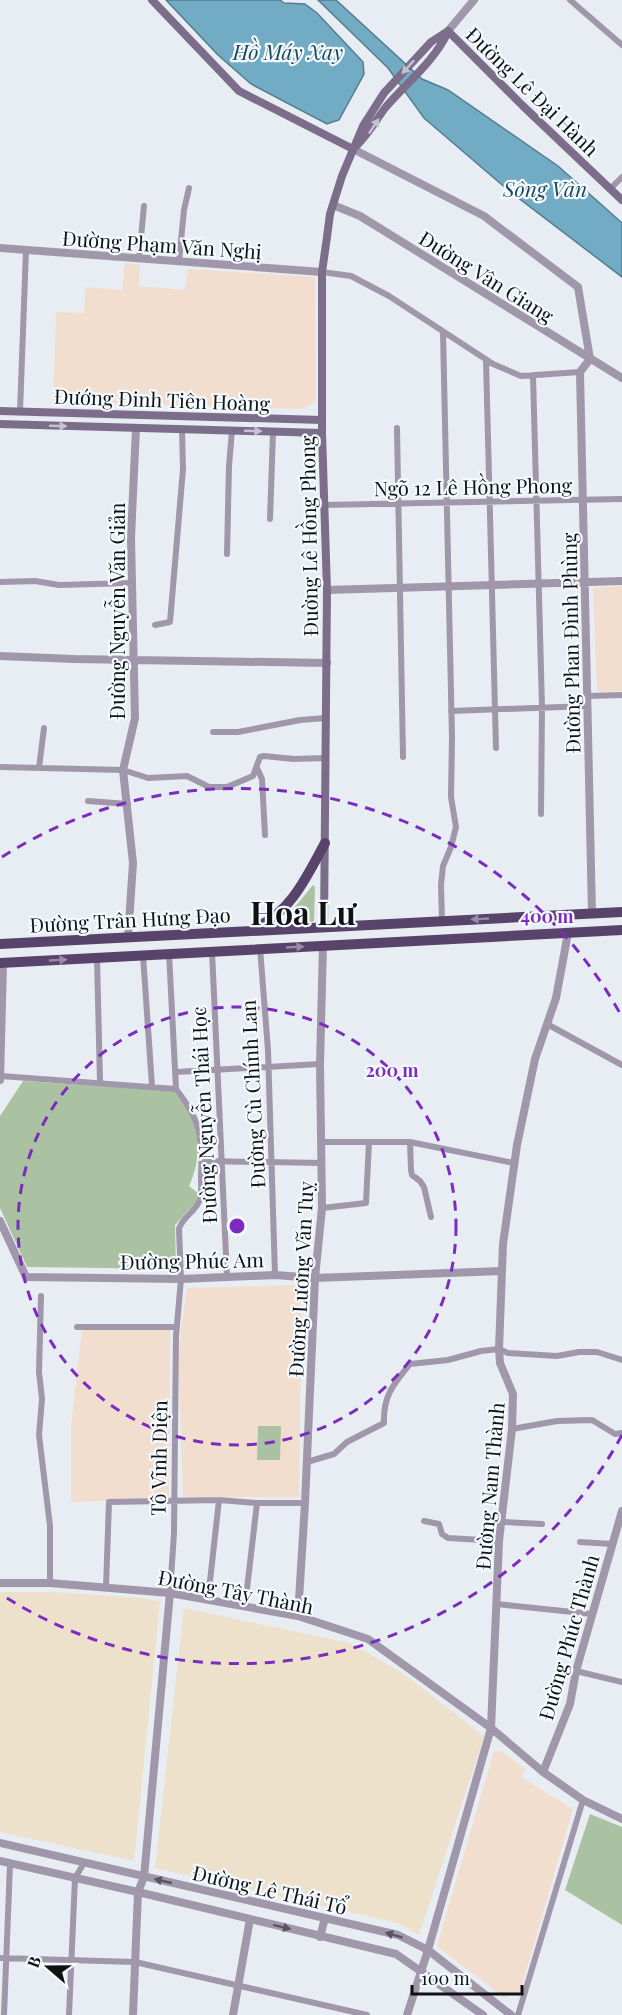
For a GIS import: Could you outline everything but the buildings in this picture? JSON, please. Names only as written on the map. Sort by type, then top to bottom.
[{"type":"highway","points":[[246,931],[268,922],[285,908],[325,843]]},
{"type":"highway","name":"Đường Trân Hưng Đạo","points":[[0,944],[622,912]]},
{"type":"highway","points":[[323,945],[324,926]]},
{"type":"highway","name":"Đường Trân Hưng Đạo","points":[[1,963],[622,930]]},
{"type":"main road","points":[[152,0],[239,91],[353,149]]},
{"type":"main road","name":"Đuờng Lê Hồng Phong","points":[[324,926],[327,590],[322,433],[322,272],[333,205],[342,176],[363,126],[384,93],[431,42],[448,31]]},
{"type":"main road","name":"Đuờng Lê Hồng Phong","points":[[353,149],[365,139],[393,100],[439,50],[448,31]]},
{"type":"main road","name":"Đường Lê Đại Hành","points":[[448,31],[622,200]]},
{"type":"main road","name":"Đướng Đinh Tiên Hoàng","points":[[0,411],[322,420]]},
{"type":"main road","name":"Đướng Đinh Tiên Hoàng","points":[[0,424],[322,433]]},
{"type":"street","points":[[448,31],[474,0]]},
{"type":"street","points":[[570,0],[622,45]]},
{"type":"street","points":[[322,272],[351,276],[389,296],[486,360],[521,376],[580,372],[590,359],[578,287],[484,216],[353,149]]},
{"type":"street","points":[[610,189],[622,177]]},
{"type":"street","points":[[179,261],[184,210],[189,188]]},
{"type":"street","name":"Đường Vân Giang","points":[[333,205],[360,216],[622,378]]},
{"type":"street","points":[[139,258],[144,206]]},
{"type":"street","name":"Đường Phạm Văn Nghị","points":[[0,248],[322,272]]},
{"type":"street","points":[[20,412],[26,250]]},
{"type":"street","points":[[442,921],[443,866],[456,827],[452,797],[443,332]]},
{"type":"street","points":[[486,360],[496,748]]},
{"type":"street","name":"Đường Phan Đình Phùng","points":[[580,372],[592,913]]},
{"type":"street","points":[[533,375],[542,707],[541,814]]},
{"type":"street","points":[[109,414],[109,427]]},
{"type":"street","name":"Đường Nguyễn Văn Giản","points":[[128,937],[133,863],[123,770],[135,718],[131,538],[136,428]]},
{"type":"street","points":[[397,428],[403,757]]},
{"type":"street","points":[[155,625],[170,622],[183,468],[182,429]]},
{"type":"street","points":[[227,554],[232,430]]},
{"type":"street","points":[[270,519],[273,432]]},
{"type":"street","name":"Ngõ 12 Lê Hồng Phong","points":[[324,506],[622,499]]},
{"type":"street","points":[[0,582],[35,581],[59,585],[132,584]]},
{"type":"street","points":[[327,590],[622,581]]},
{"type":"street","points":[[0,656],[327,663]]},
{"type":"street","points":[[588,696],[622,695]]},
{"type":"street","points":[[451,711],[588,706]]},
{"type":"street","points":[[213,732],[238,732],[300,720],[326,718]]},
{"type":"street","points":[[39,768],[44,728]]},
{"type":"street","points":[[1,769],[123,770],[147,778],[187,777],[209,787],[226,787],[254,776],[260,758],[264,756],[294,759],[326,758]]},
{"type":"street","points":[[257,768],[262,779],[265,835]]},
{"type":"street","points":[[88,801],[128,804]]},
{"type":"street","name":"Đường Nam Thành","points":[[406,2015],[428,1950],[491,1728],[499,1541],[512,1429],[513,1394],[500,1363],[498,1349],[503,1244],[514,1163],[535,1059],[556,999],[568,933]]},
{"type":"street","name":"Đường Lương Văn Tuỵ","points":[[298,1616],[315,1278],[322,1208],[320,1064],[323,945]]},
{"type":"street","name":"Đường Cù Chính Lan","points":[[260,948],[268,1066],[275,1275]]},
{"type":"street","name":"Đường Nguyễn Thái Học","points":[[212,951],[227,1277]]},
{"type":"street","points":[[1,963],[0,1078],[100,1082],[176,1089],[169,954]]},
{"type":"street","points":[[143,955],[152,1086]]},
{"type":"street","points":[[97,958],[100,1082]]},
{"type":"street","points":[[547,1024],[622,1065]]},
{"type":"street","points":[[176,1072],[320,1064]]},
{"type":"street","name":"Tô Vĩnh Diện","points":[[134,2015],[138,1892],[144,1877],[170,1593],[177,1327],[181,1279],[179,1229],[199,1201],[202,1161],[201,1134],[197,1122],[193,1111],[176,1089]]},
{"type":"street","points":[[322,1142],[410,1142],[514,1163]]},
{"type":"street","points":[[322,1208],[366,1203],[369,1142]]},
{"type":"street","points":[[410,1142],[412,1175],[424,1187],[431,1217]]},
{"type":"street","points":[[202,1161],[322,1163]]},
{"type":"street","name":"Đường Phúc Am","points":[[0,1223],[26,1277],[181,1279],[275,1275],[315,1278],[502,1271]]},
{"type":"street","points":[[41,1296],[39,1372],[42,1399],[39,1435],[50,1526],[50,1583]]},
{"type":"street","points":[[77,1327],[177,1327]]},
{"type":"street","points":[[307,1462],[334,1454],[347,1442],[384,1423],[384,1408],[389,1391],[410,1364],[448,1360],[498,1349],[508,1353],[557,1356],[597,1352],[622,1360]]},
{"type":"street","points":[[512,1429],[557,1421],[592,1420],[615,1434],[622,1433]]},
{"type":"street","points":[[208,1599],[219,1500]]},
{"type":"street","points":[[106,1587],[109,1502],[219,1500],[305,1503]]},
{"type":"street","points":[[245,1606],[257,1503]]},
{"type":"street","name":"Đường Phúc Thành","points":[[543,1772],[570,1704],[576,1671],[622,1511]]},
{"type":"street","points":[[424,1521],[439,1524],[442,1534],[448,1538],[499,1541]]},
{"type":"street","points":[[503,1522],[542,1524]]},
{"type":"street","points":[[580,1542],[612,1544]]},
{"type":"street","name":"Đường Tây Thành","points":[[0,1583],[50,1583],[170,1593],[298,1616],[368,1639],[491,1728],[543,1772],[583,1800],[622,1819]]},
{"type":"street","points":[[497,1604],[592,1614]]},
{"type":"street","points":[[576,1671],[622,1682]]},
{"type":"street","points":[[518,2015],[583,1800]]},
{"type":"street","name":"Đường Lê Thái Tổ","points":[[0,1844],[398,1935],[428,1950],[511,2015]]},
{"type":"street","name":"Đường Lê Thái Tổ","points":[[0,1862],[138,1892],[396,1954],[483,2015]]},
{"type":"street","points":[[69,2015],[75,1878],[84,1863]]},
{"type":"street","points":[[4,2015],[3,1958],[10,1864]]},
{"type":"street","points":[[320,1937],[325,1918]]},
{"type":"street","points":[[233,2015],[250,1920]]},
{"type":"street","points":[[3,1958],[135,1962],[367,2015]]},
{"type":"shaded area","points":[[125,263],[140,265],[139,286],[185,290],[188,269],[315,277],[316,401],[302,409],[53,402],[56,312],[84,313],[85,287],[122,290]]},
{"type":"shaded area","points":[[622,586],[622,691],[597,692],[593,588]]},
{"type":"shaded area","points":[[302,1285],[299,1497],[183,1497],[178,1353],[187,1288]]},
{"type":"shaded area","points":[[170,1329],[169,1499],[71,1502],[71,1426],[82,1330]]},
{"type":"shaded area","points":[[0,1592],[50,1592],[160,1601],[134,1861],[0,1832]]},
{"type":"shaded area","points":[[184,1608],[350,1643],[401,1672],[484,1736],[419,1935],[398,1923],[155,1868]]},
{"type":"shaded area","points":[[494,1751],[503,1752],[525,1769],[521,1777],[573,1809],[520,1992],[504,1998],[437,1946]]},
{"type":"green space","points":[[313,885],[315,887],[314,921],[281,924]]},
{"type":"green space","points":[[23,1081],[176,1091],[195,1126],[197,1162],[189,1186],[198,1193],[196,1202],[175,1225],[176,1269],[27,1267],[0,1208],[0,1116]]},
{"type":"green space","points":[[258,1426],[281,1426],[280,1460],[257,1460]]},
{"type":"green space","points":[[590,1814],[622,1827],[622,1925],[565,1890]]},
{"type":"water","name":"Hồ Máy Xay","points":[[166,0],[280,0],[284,3],[305,4],[317,13],[363,62],[364,74],[339,120],[327,124],[251,84],[218,55]]},
{"type":"water","name":"Sông Vân","points":[[318,0],[336,0],[422,79],[448,90],[558,166],[622,223],[622,277],[508,190],[424,118],[388,68]]},
{"type":"district","name":"Hoa Lư","points":[[303,911]]}]
